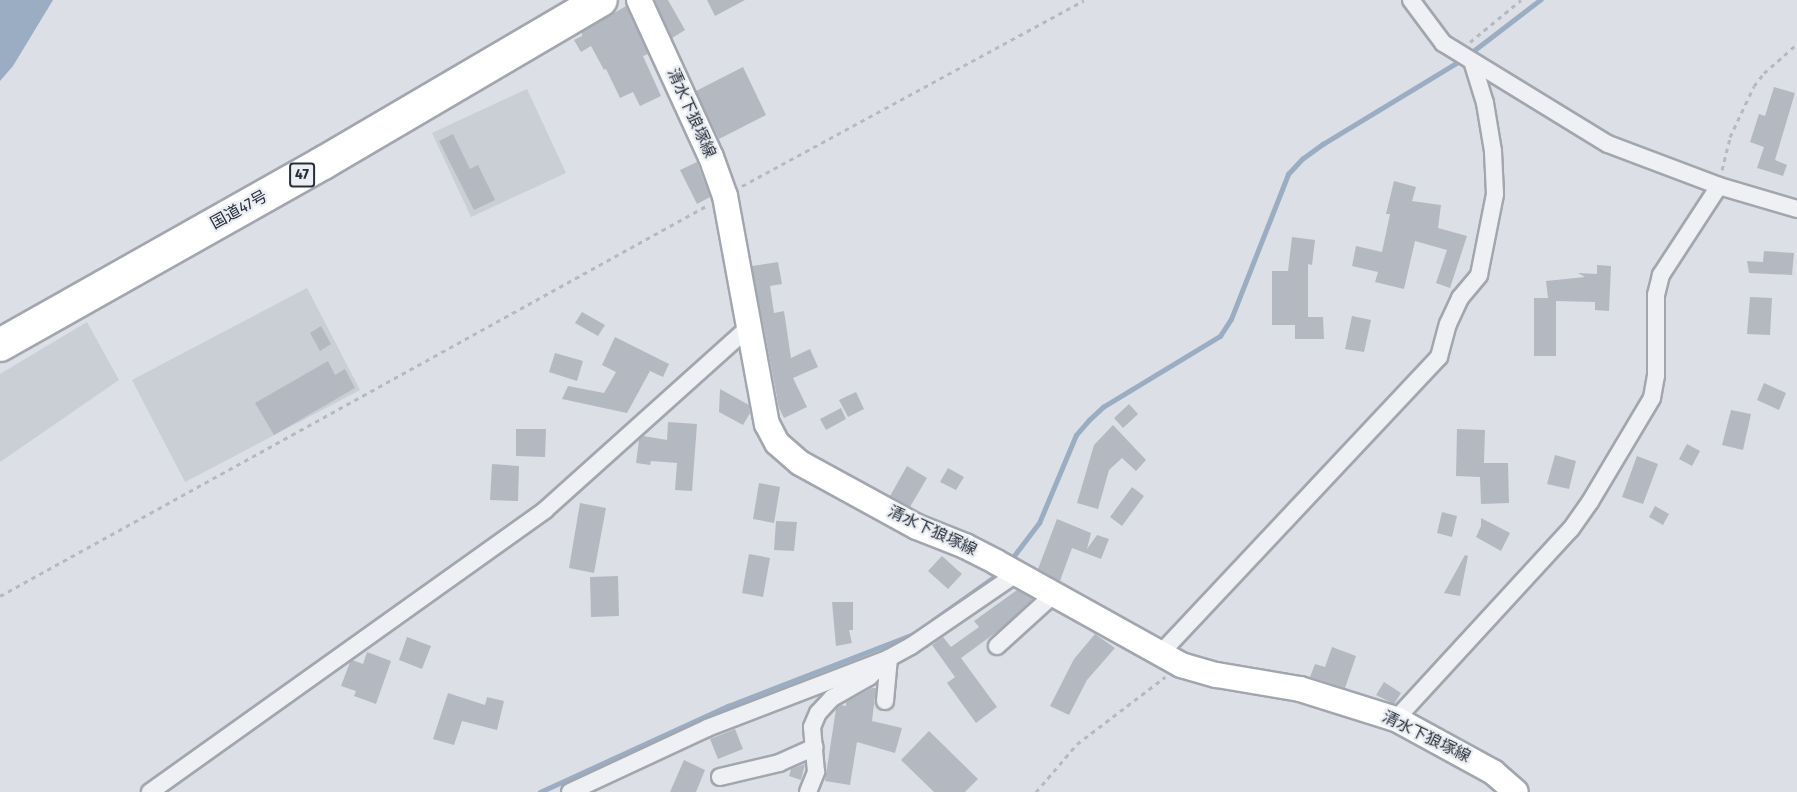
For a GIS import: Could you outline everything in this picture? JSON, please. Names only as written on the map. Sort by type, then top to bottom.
[{"type":"highway","name":"国道47号","points":[[0,345],[323,164],[601,0]]},
{"type":"main road","name":"清水下狼塚線","points":[[639,0],[711,157],[725,195],[766,424],[777,443],[800,463],[897,517],[1008,569],[1171,659],[1300,689],[1396,719],[1478,763],[1516,792]]},
{"type":"street","points":[[1411,0],[1443,43],[1464,58],[1608,144],[1719,186],[1797,210]]},
{"type":"street","points":[[1171,659],[1438,357],[1448,324],[1460,298],[1479,275],[1495,194],[1493,151],[1485,104],[1464,58]]},
{"type":"street","points":[[1396,719],[1571,529],[1590,502],[1652,398],[1656,376],[1656,295],[1661,275],[1677,247],[1719,186]]},
{"type":"street","points":[[150,792],[545,510],[748,328]]},
{"type":"street","points":[[570,792],[707,728],[889,658],[911,646],[1008,569]]},
{"type":"street","points":[[997,646],[1053,595]]},
{"type":"street","points":[[885,701],[889,658]]},
{"type":"street","points":[[808,792],[816,772],[812,727],[818,713],[832,698],[869,677],[889,658]]},
{"type":"street","points":[[720,777],[779,764],[815,747]]},
{"type":"path","points":[[0,596],[725,195],[1084,0]]},
{"type":"path","points":[[1464,58],[1521,0]]},
{"type":"path","points":[[1719,186],[1730,137],[1754,86],[1764,73],[1797,44]]},
{"type":"path","points":[[1036,792],[1077,744],[1171,659]]},
{"type":"shaded area","points":[[527,89],[566,173],[471,217],[432,133]]},
{"type":"shaded area","points":[[307,288],[360,390],[185,482],[132,380]]},
{"type":"shaded area","points":[[87,322],[119,380],[0,462],[0,374]]},
{"type":"water","points":[[0,0],[53,0],[13,66],[0,81]]},
{"type":"building","points":[[655,0],[668,0],[685,30],[672,38]]},
{"type":"building","points":[[707,0],[745,0],[715,16]]},
{"type":"building","points":[[626,6],[648,54],[643,56],[661,96],[640,106],[633,92],[620,98],[606,69],[604,70],[591,46],[581,52],[574,40],[582,36],[582,32]]},
{"type":"building","points":[[743,67],[766,115],[719,139],[696,91]]},
{"type":"building","points":[[1774,87],[1795,93],[1775,160],[1787,165],[1783,176],[1757,168],[1764,147],[1750,142],[1759,114],[1765,116]]},
{"type":"building","points":[[453,134],[470,169],[478,165],[495,200],[474,210],[439,141]]},
{"type":"building","points":[[697,162],[710,197],[697,204],[680,170]]},
{"type":"building","points":[[1394,181],[1416,187],[1412,201],[1441,205],[1438,228],[1467,236],[1450,288],[1436,283],[1447,250],[1415,241],[1404,289],[1375,282],[1378,272],[1352,266],[1356,246],[1382,252],[1390,214],[1386,214]]},
{"type":"building","points":[[1292,237],[1315,240],[1312,265],[1308,264],[1308,317],[1323,317],[1324,339],[1295,339],[1295,325],[1272,325],[1272,271],[1288,271]]},
{"type":"building","points":[[1764,251],[1794,253],[1792,275],[1749,273],[1747,261],[1763,262]]},
{"type":"building","points":[[778,262],[782,284],[770,286],[774,313],[784,311],[791,358],[810,349],[818,367],[793,378],[807,407],[784,418],[779,408],[752,266]]},
{"type":"building","points":[[1597,265],[1611,266],[1609,311],[1595,310],[1595,302],[1556,301],[1556,356],[1534,356],[1534,298],[1548,298],[1546,281],[1585,277],[1578,273],[1597,274]]},
{"type":"building","points":[[1750,297],[1772,298],[1770,335],[1747,334]]},
{"type":"building","points":[[582,312],[605,325],[598,336],[575,323]]},
{"type":"building","points":[[1352,316],[1371,320],[1364,352],[1345,349]]},
{"type":"building","points":[[321,326],[331,344],[320,351],[310,333]]},
{"type":"building","points":[[615,337],[669,364],[663,377],[650,371],[627,413],[562,399],[568,386],[604,393],[616,372],[602,365]]},
{"type":"building","points":[[555,353],[583,361],[577,381],[549,372]]},
{"type":"building","points":[[328,361],[335,375],[345,369],[355,388],[274,435],[255,403]]},
{"type":"building","points":[[1764,383],[1786,393],[1779,410],[1757,400]]},
{"type":"building","points":[[720,389],[749,405],[750,413],[743,425],[719,412]]},
{"type":"building","points":[[856,392],[864,409],[848,417],[839,400]]},
{"type":"building","points":[[1129,404],[1138,414],[1123,428],[1114,418]]},
{"type":"building","points":[[841,408],[846,419],[826,430],[820,419]]},
{"type":"building","points":[[1731,410],[1751,414],[1743,450],[1722,445]]},
{"type":"building","points":[[668,422],[697,424],[692,491],[675,490],[677,463],[651,461],[650,465],[636,463],[639,440],[643,436],[667,440]]},
{"type":"building","points":[[1113,425],[1146,460],[1136,471],[1122,458],[1109,470],[1098,509],[1077,503],[1094,445]]},
{"type":"building","points":[[516,429],[546,429],[545,457],[516,456]]},
{"type":"building","points":[[1457,429],[1485,430],[1484,463],[1508,463],[1509,503],[1481,504],[1480,477],[1456,476]]},
{"type":"building","points":[[1687,444],[1700,451],[1692,466],[1679,459]]},
{"type":"building","points":[[1555,455],[1576,461],[1569,489],[1547,484]]},
{"type":"building","points":[[1637,456],[1658,464],[1643,504],[1622,497]]},
{"type":"building","points":[[492,464],[519,466],[518,501],[490,500]]},
{"type":"building","points":[[907,466],[927,478],[910,507],[890,496]]},
{"type":"building","points":[[948,468],[964,477],[956,490],[940,482]]},
{"type":"building","points":[[759,483],[780,487],[774,523],[753,519]]},
{"type":"building","points":[[1132,487],[1144,496],[1122,526],[1110,517]]},
{"type":"building","points":[[580,503],[606,508],[594,573],[569,568]]},
{"type":"building","points":[[1655,506],[1669,514],[1663,525],[1649,517]]},
{"type":"building","points":[[1442,512],[1457,516],[1452,537],[1437,533]]},
{"type":"building","points":[[1481,518],[1510,533],[1501,551],[1476,537],[1481,526]]},
{"type":"building","points":[[1057,519],[1091,533],[1087,549],[1097,535],[1109,539],[1101,559],[1072,548],[1060,581],[1038,569]]},
{"type":"building","points":[[776,521],[797,522],[794,551],[774,550]]},
{"type":"building","points":[[749,554],[770,558],[763,597],[742,593]]},
{"type":"building","points":[[1465,555],[1468,556],[1460,596],[1444,593]]},
{"type":"building","points":[[942,556],[962,574],[948,589],[928,571]]},
{"type":"building","points":[[618,576],[619,616],[591,617],[590,577]]},
{"type":"building","points":[[1017,590],[1033,599],[1002,628],[961,658],[997,707],[976,723],[947,683],[955,677],[932,645],[943,637],[951,647],[979,627],[974,621]]},
{"type":"building","points":[[832,602],[853,602],[853,630],[849,630],[852,643],[836,646]]},
{"type":"building","points":[[1095,634],[1115,648],[1087,680],[1069,715],[1050,706],[1074,659]]},
{"type":"building","points":[[407,637],[431,646],[422,669],[399,660]]},
{"type":"building","points":[[1332,647],[1356,656],[1345,688],[1310,677],[1315,664],[1325,667]]},
{"type":"building","points":[[367,652],[391,661],[376,704],[354,696],[356,691],[341,686],[350,662],[352,660],[363,664]]},
{"type":"building","points":[[1384,682],[1401,693],[1394,704],[1376,695]]},
{"type":"building","points":[[876,688],[872,721],[902,728],[895,753],[857,742],[850,785],[825,781],[836,709],[841,705],[846,706],[846,702]]},
{"type":"building","points":[[448,693],[485,705],[487,697],[504,701],[497,730],[462,721],[454,745],[433,739]]},
{"type":"building","points":[[735,729],[743,749],[718,759],[710,739]]},
{"type":"building","points":[[929,731],[978,779],[965,792],[934,792],[901,760]]},
{"type":"building","points":[[684,760],[705,770],[696,792],[670,792]]},
{"type":"building","points":[[805,764],[801,780],[789,776],[791,769]]},
{"type":"waterway","points":[[1468,55],[1540,0]]},
{"type":"waterway","points":[[1010,561],[1039,523],[1076,435],[1089,420],[1103,407],[1220,336],[1231,319],[1288,174],[1302,159],[1323,144],[1461,60]]},
{"type":"waterway","points":[[932,621],[1001,572]]},
{"type":"waterway","points":[[540,792],[728,706],[916,633]]}]
